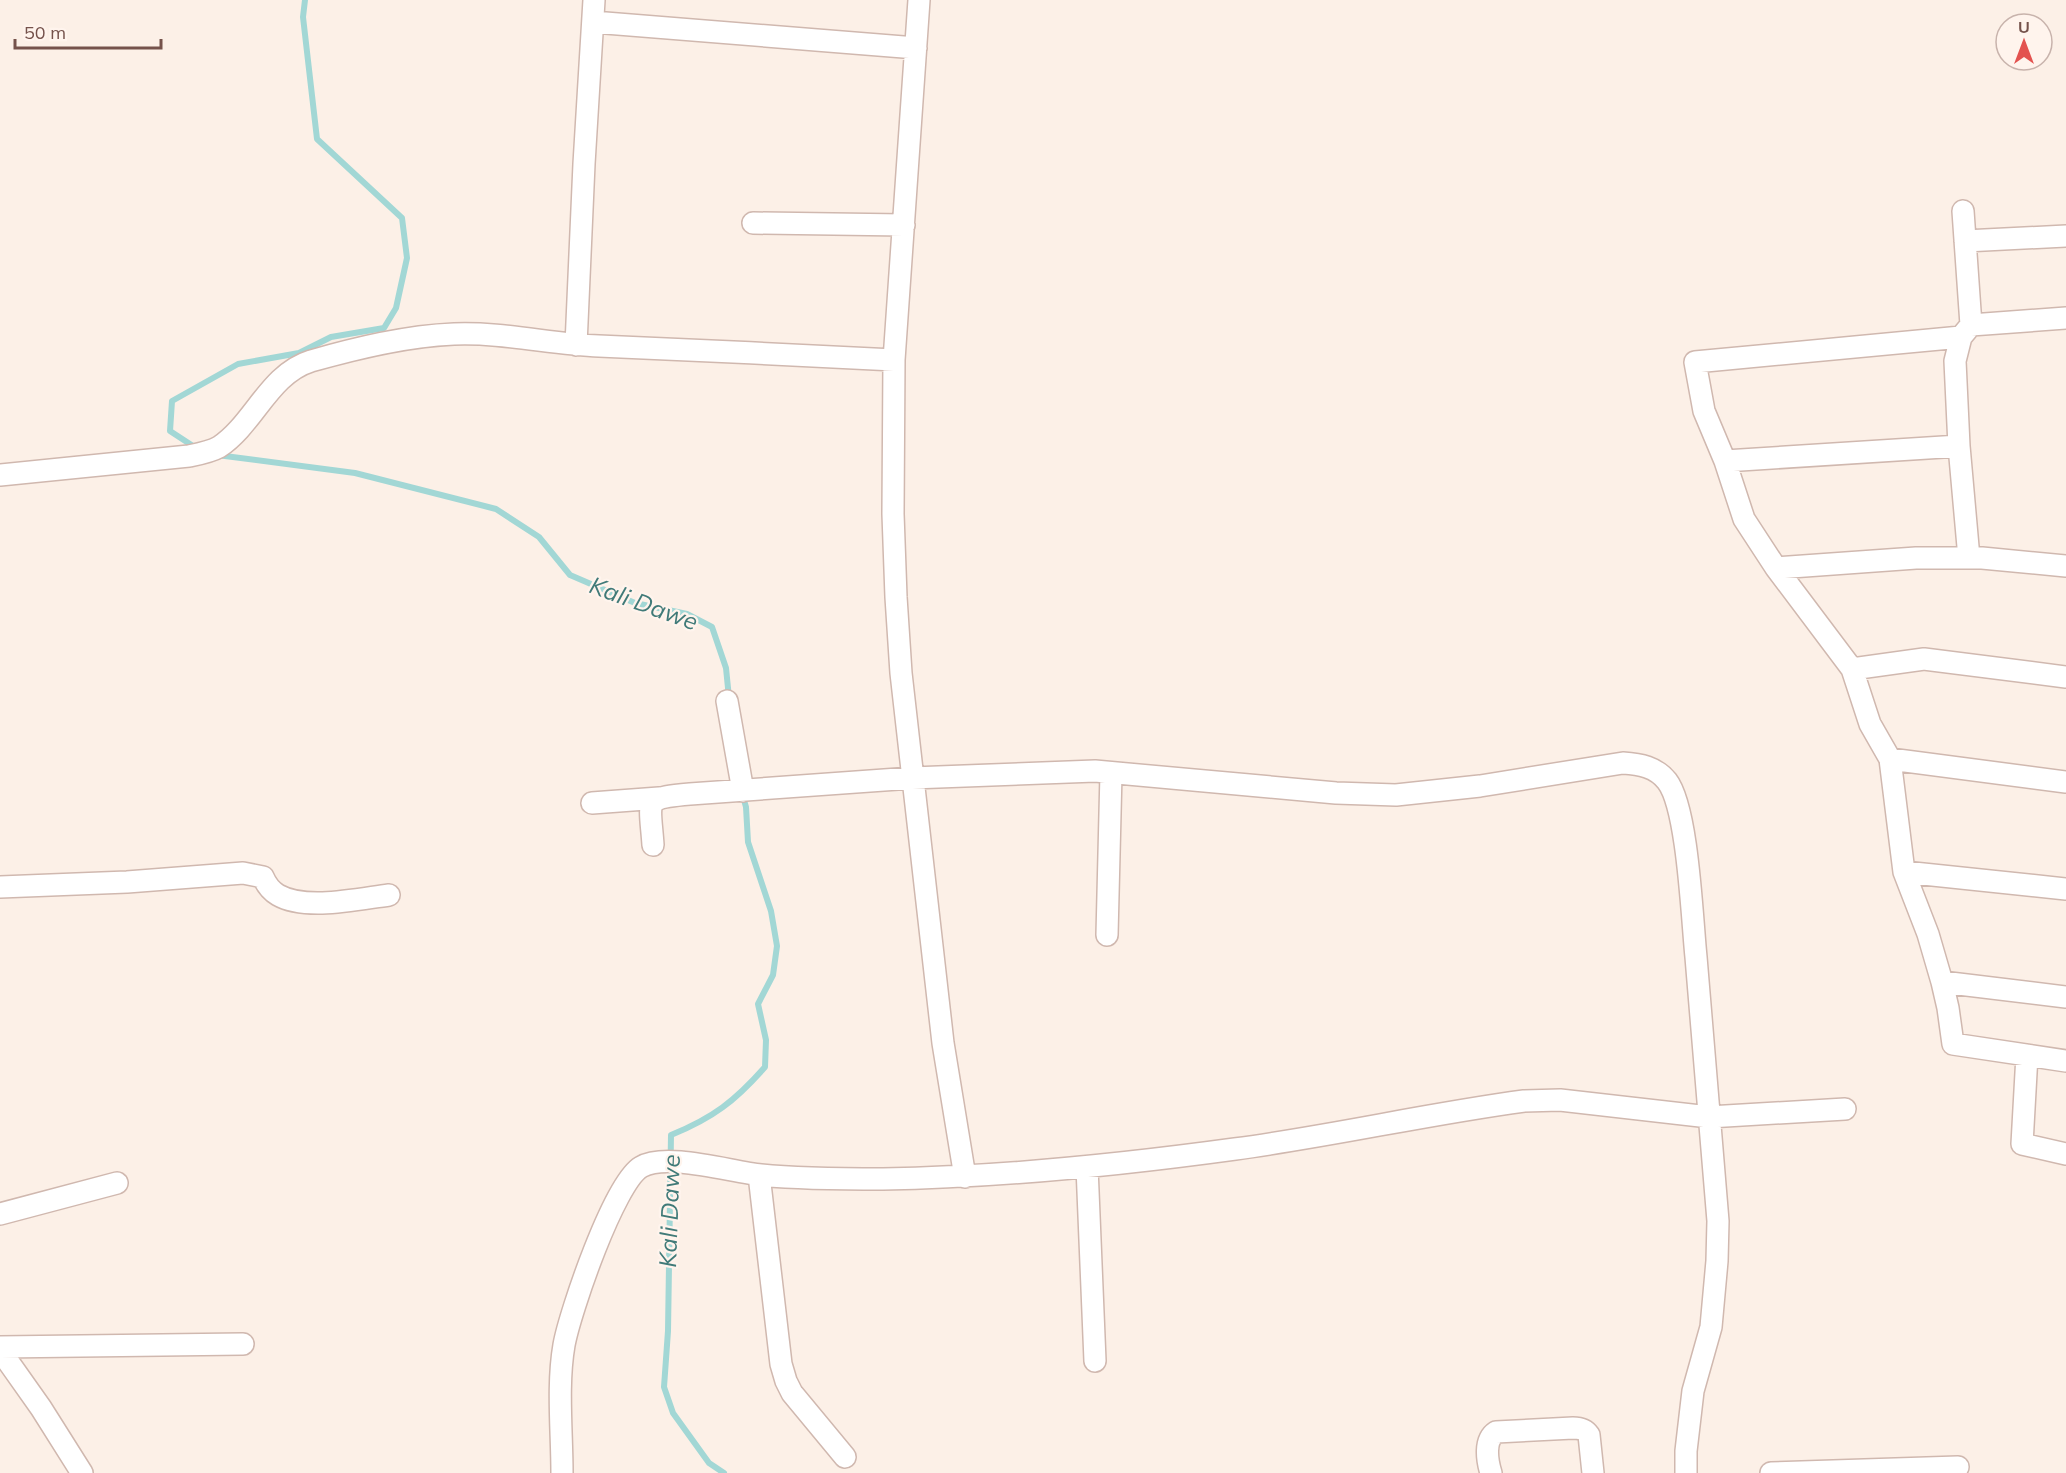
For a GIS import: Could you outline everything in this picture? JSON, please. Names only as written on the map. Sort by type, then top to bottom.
[{"type":"street","points":[[576,345],[594,0]]},
{"type":"street","points":[[920,0],[894,360],[893,514],[896,597],[912,778],[943,1043],[965,1177]]},
{"type":"street","points":[[593,22],[916,48]]},
{"type":"street","points":[[1963,212],[1966,331],[1955,361],[1959,446],[1969,558]]},
{"type":"street","points":[[753,223],[904,225]]},
{"type":"street","points":[[1965,241],[2066,236]]},
{"type":"street","points":[[2066,318],[1695,362],[1704,411],[1725,461],[1744,519],[1776,568],[1852,669],[1870,724],[1890,759],[1904,872],[1928,934],[1942,982],[1953,1044],[2066,1061]]},
{"type":"street","points":[[0,475],[189,456],[218,447],[234,434],[281,380],[294,369],[309,362],[388,342],[455,334],[576,345],[894,360]]},
{"type":"street","points":[[1725,461],[1959,446]]},
{"type":"street","points":[[1776,568],[1916,558],[1969,558],[2066,567]]},
{"type":"street","points":[[1852,669],[1924,659],[2066,677]]},
{"type":"street","points":[[727,701],[742,791]]},
{"type":"street","points":[[1890,759],[2066,782]]},
{"type":"street","points":[[592,803],[912,778],[1054,772],[1111,773],[1369,796],[1429,793],[1623,763],[1640,764],[1654,770],[1667,781],[1680,812],[1690,893],[1718,1221],[1711,1328],[1693,1391],[1686,1451],[1686,1473]]},
{"type":"street","points":[[1107,935],[1111,773]]},
{"type":"street","points":[[652,845],[651,808],[653,801],[659,798]]},
{"type":"street","points":[[1904,872],[2066,889]]},
{"type":"street","points":[[0,887],[243,873],[263,877],[276,894],[300,902],[329,902],[389,895]]},
{"type":"street","points":[[1942,982],[2066,997]]},
{"type":"street","points":[[2027,1055],[2022,1144],[2066,1154]]},
{"type":"street","points":[[562,1473],[561,1372],[564,1344],[589,1264],[607,1220],[633,1174],[640,1168],[659,1162],[683,1163],[759,1175],[824,1180],[965,1177],[1087,1167],[1238,1149],[1524,1101],[1560,1100],[1709,1117],[1845,1109]]},
{"type":"street","points":[[1087,1167],[1095,1361]]},
{"type":"street","points":[[759,1175],[781,1364],[786,1381],[792,1393],[845,1456]]},
{"type":"street","points":[[0,1214],[117,1183]]},
{"type":"street","points":[[0,1349],[243,1344]]},
{"type":"street","points":[[0,1349],[82,1473]]},
{"type":"street","points":[[1491,1473],[1489,1442],[1491,1436],[1496,1432],[1573,1428],[1581,1428],[1588,1435],[1593,1473]]},
{"type":"street","points":[[1771,1473],[1958,1467]]},
{"type":"waterway","name":"Kali Dawe","points":[[196,448],[170,431],[172,401],[238,364],[299,353],[331,337],[384,328],[396,308],[407,258],[402,218],[317,139],[303,17],[305,0]]},
{"type":"waterway","name":"Kali Dawe","points":[[217,455],[355,473],[496,509],[539,537],[570,575],[635,603],[687,614],[712,627],[726,668],[729,698]]},
{"type":"waterway","name":"Kali Dawe","points":[[724,1473],[709,1463],[673,1413],[664,1387],[668,1331],[671,1135],[711,1115],[744,1090],[765,1067],[766,1040],[758,1004],[773,975],[777,946],[771,911],[748,842],[746,807],[742,793]]}]
